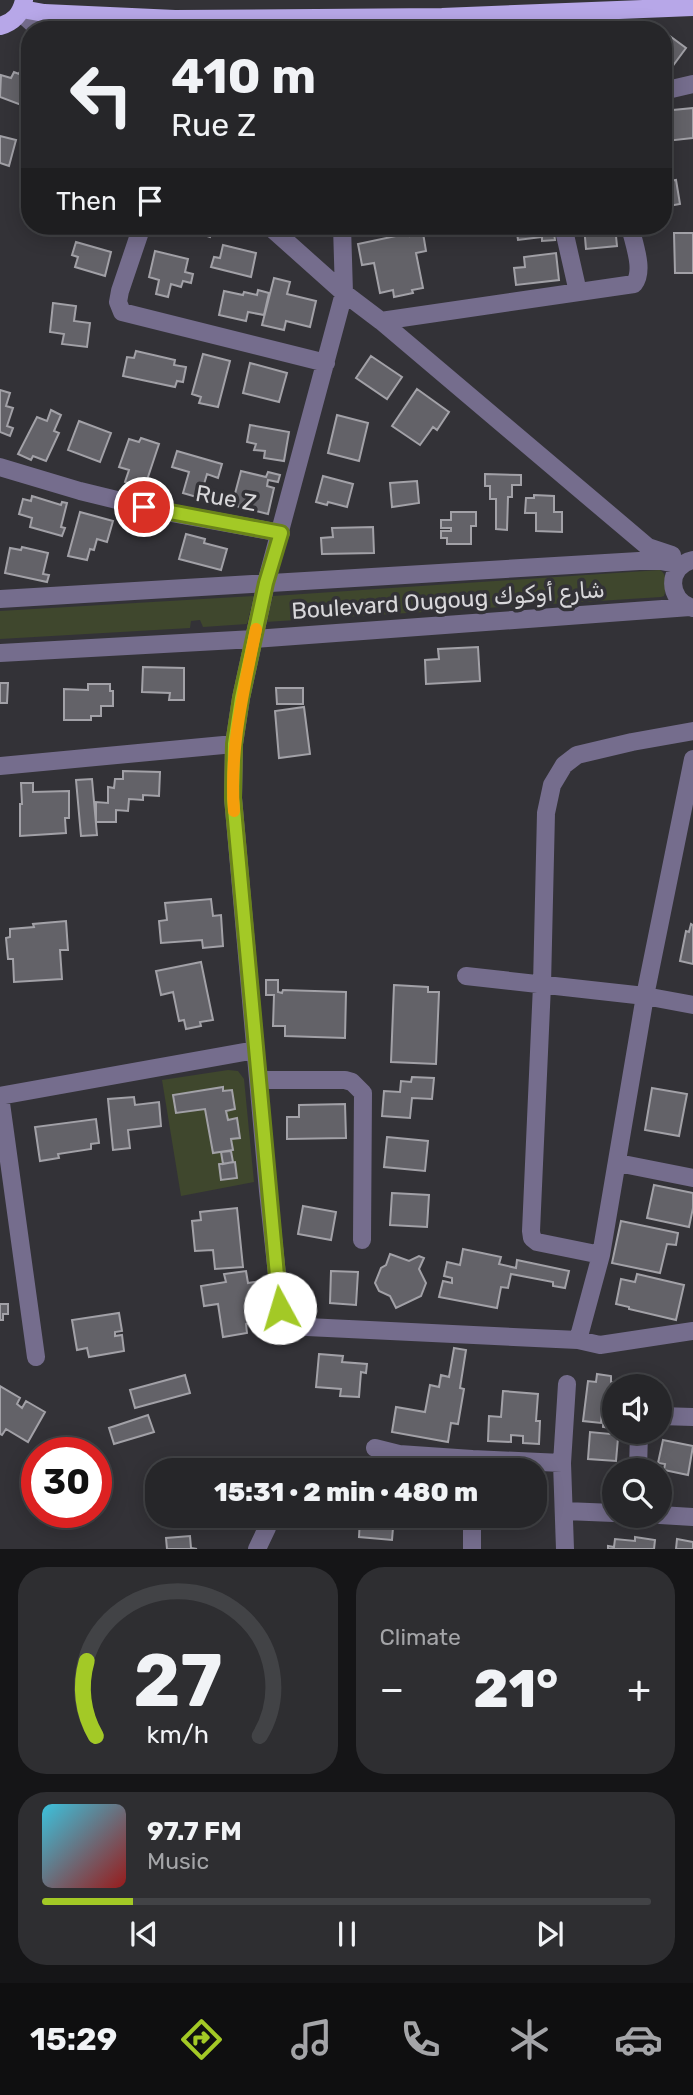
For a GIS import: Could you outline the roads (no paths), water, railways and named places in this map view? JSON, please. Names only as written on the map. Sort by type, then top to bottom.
[{"type":"main road","points":[[379,21],[693,7]]},
{"type":"main road","points":[[15,14],[230,21]]},
{"type":"street","points":[[672,89],[693,83]]},
{"type":"street","points":[[139,235],[120,291],[118,302],[122,312],[326,363]]},
{"type":"street","points":[[279,235],[344,293],[381,321],[648,547],[688,562],[673,576],[673,589],[679,601],[692,608]]},
{"type":"street","points":[[342,235],[344,293],[266,583],[241,698],[234,744],[233,798],[282,1321],[286,1326],[578,1340],[600,1345],[693,1331]]},
{"type":"street","points":[[565,235],[578,292]]},
{"type":"street","points":[[381,321],[634,284],[639,278],[632,235]]},
{"type":"street","name":"Rue Z","points":[[0,467],[80,491],[166,512],[281,533]]},
{"type":"street","name":"Boulevard Ougoug شارع أوكوك","points":[[0,599],[639,561],[688,562]]},
{"type":"street","name":"Boulevard Ougoug شارع أوكوك","points":[[0,653],[254,639],[692,608]]},
{"type":"street","points":[[601,1255],[537,1242],[532,1238],[530,1222],[546,813],[552,785],[564,765],[577,755],[693,731]]},
{"type":"street","points":[[0,766],[234,744]]},
{"type":"street","points":[[578,1340],[601,1255],[645,996],[686,830],[693,759]]},
{"type":"street","points":[[466,976],[645,996],[693,1005]]},
{"type":"street","points":[[36,1357],[0,1096],[256,1050]]},
{"type":"street","points":[[259,1080],[345,1080],[359,1087],[363,1093],[362,1240]]},
{"type":"street","points":[[618,1163],[693,1178]]},
{"type":"street","points":[[565,1549],[562,1463],[567,1384]]},
{"type":"street","points":[[672,1417],[693,1418]]},
{"type":"street","points":[[375,1448],[428,1458]]},
{"type":"street","points":[[547,1463],[562,1463]]},
{"type":"street","points":[[565,1511],[602,1513]]},
{"type":"street","points":[[672,1516],[693,1517]]},
{"type":"street","points":[[257,1549],[267,1528]]},
{"type":"street","points":[[472,1528],[472,1549]]}]
